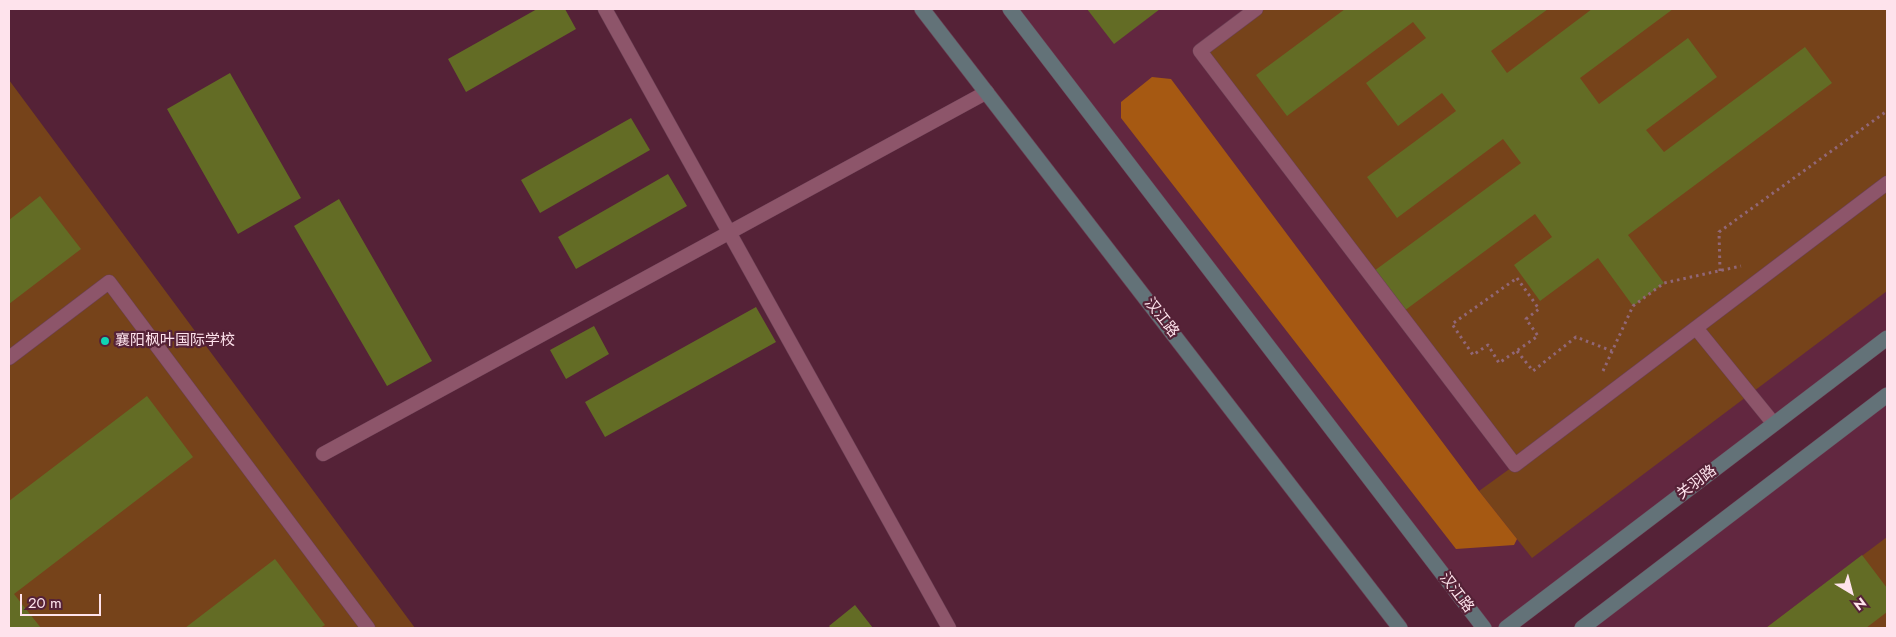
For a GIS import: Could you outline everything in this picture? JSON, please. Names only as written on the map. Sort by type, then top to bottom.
[{"type":"main road","name":"汉江路","points":[[922,9],[1400,628]]},
{"type":"main road","name":"汉江路","points":[[1010,9],[1484,628]]},
{"type":"main road","name":"关羽路","points":[[1506,628],[1887,338]]},
{"type":"main road","points":[[1582,628],[1887,395]]},
{"type":"lane","points":[[605,9],[949,628]]},
{"type":"lane","points":[[1256,9],[1200,51],[1515,465],[1887,183]]},
{"type":"lane","points":[[323,454],[987,92]]},
{"type":"lane","points":[[9,358],[109,282],[368,628]]},
{"type":"lane","points":[[1696,328],[1774,424]]},
{"type":"path","points":[[1720,271],[1720,232],[1887,111]]},
{"type":"path","points":[[1601,375],[1633,306],[1664,283],[1747,265]]},
{"type":"path","points":[[1517,278],[1539,310],[1526,319],[1538,336],[1517,351],[1500,363],[1488,345],[1473,355],[1452,324],[1517,278]]},
{"type":"path","points":[[1517,351],[1533,371],[1576,337],[1612,351]]},
{"type":"shaded area","points":[[1010,9],[1887,9],[1887,338],[1506,628],[1484,628]]},
{"type":"shaded area","points":[[1256,9],[1887,9],[1887,291],[1532,558],[1479,491],[1515,465],[1200,51]]},
{"type":"shaded area","points":[[1152,77],[1171,79],[1479,491],[1517,539],[1514,545],[1456,549],[1121,118],[1121,102]]},
{"type":"shaded area","name":"襄阳枫叶国际学校","points":[[9,80],[395,601],[415,628],[9,628]]},
{"type":"shaded area","points":[[1887,395],[1887,628],[1582,628]]},
{"type":"shaded area","points":[[1887,537],[1887,628],[1766,628]]},
{"type":"building","points":[[537,9],[565,9],[576,29],[466,92],[448,59]]},
{"type":"building","points":[[1087,9],[1160,9],[1114,44]]},
{"type":"building","points":[[1345,9],[1548,9],[1491,51],[1507,73],[1592,9],[1673,9],[1580,78],[1599,104],[1688,38],[1717,77],[1646,130],[1664,152],[1805,47],[1832,83],[1628,235],[1664,283],[1633,306],[1598,258],[1540,301],[1514,265],[1552,237],[1535,214],[1404,311],[1374,271],[1521,163],[1503,139],[1397,218],[1367,177],[1456,111],[1442,93],[1398,126],[1366,83],[1426,38],[1413,22],[1287,116],[1256,75]]},
{"type":"building","points":[[230,73],[301,198],[238,234],[167,109]]},
{"type":"building","points":[[631,118],[650,150],[540,213],[521,180]]},
{"type":"building","points":[[668,174],[687,206],[576,269],[558,237]]},
{"type":"building","points":[[40,196],[81,249],[9,304],[9,220]]},
{"type":"building","points":[[339,199],[432,361],[387,386],[294,226]]},
{"type":"building","points":[[756,307],[776,342],[605,437],[585,402]]},
{"type":"building","points":[[594,326],[609,354],[566,379],[550,350]]},
{"type":"building","points":[[147,396],[193,457],[14,594],[41,628],[9,628],[9,501]]},
{"type":"building","points":[[1862,555],[1887,588],[1887,612],[1866,628],[1766,628]]},
{"type":"building","points":[[275,559],[325,625],[320,628],[185,628]]},
{"type":"building","points":[[855,605],[873,628],[831,628],[829,626]]},
{"type":"place","name":"襄阳枫叶国际学校","points":[[105,341]]}]
